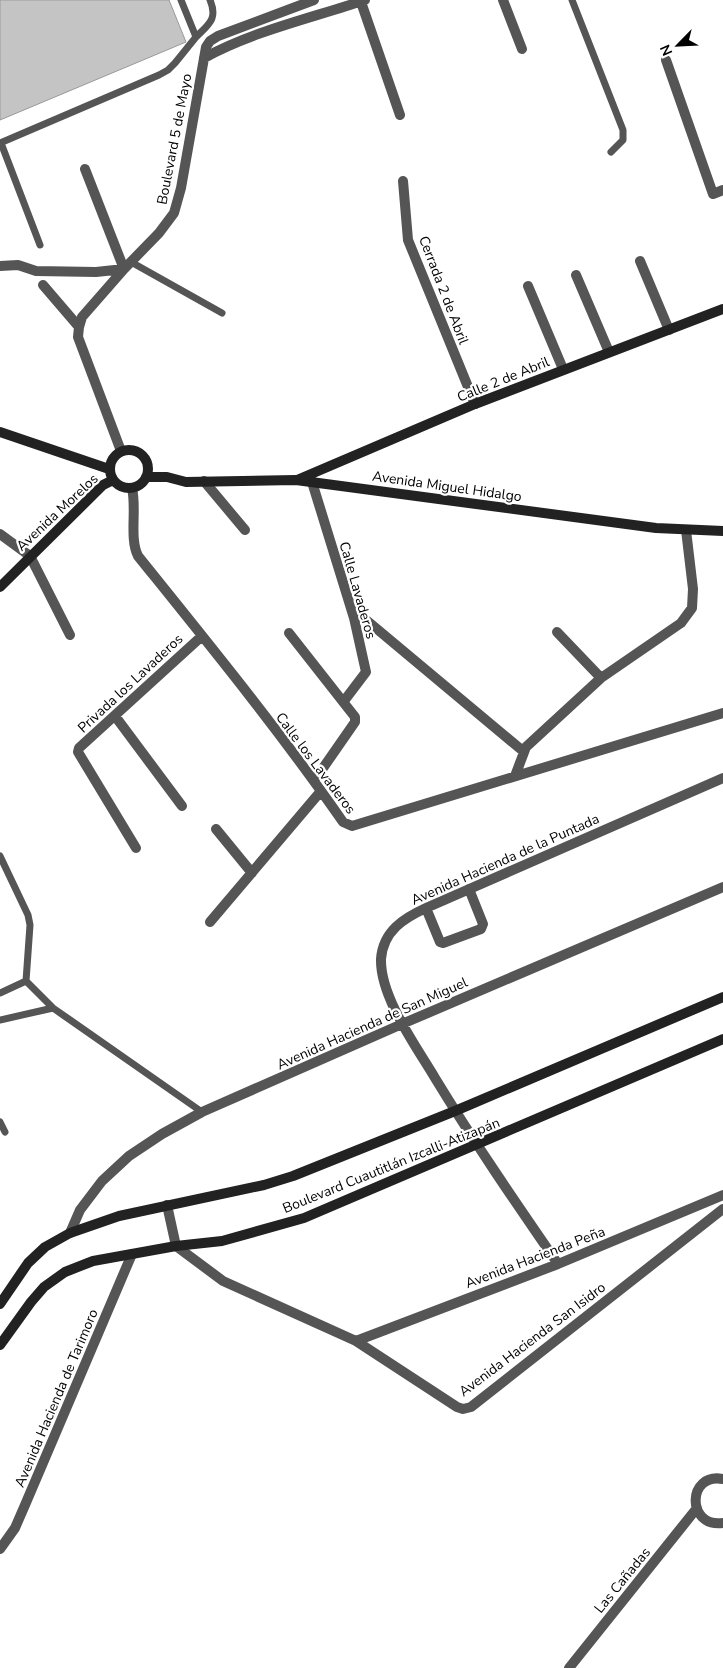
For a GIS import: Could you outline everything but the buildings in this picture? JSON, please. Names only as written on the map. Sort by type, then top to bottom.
[{"type":"main road","name":"Calle 2 de Abril","points":[[296,480],[475,404],[723,309]]},
{"type":"main road","points":[[0,432],[93,463],[110,466]]},
{"type":"main road","points":[[131,450],[141,454],[147,462],[147,472],[138,486],[132,488],[121,487],[113,480],[110,466],[116,454],[120,451],[131,450]]},
{"type":"main road","points":[[322,469],[321,477],[326,484]]},
{"type":"main road","name":"Avenida Miguel Hidalgo","points":[[147,472],[186,482],[296,480],[656,528],[723,531]]},
{"type":"main road","name":"Avenida Morelos","points":[[0,587],[103,485],[113,480]]},
{"type":"main road","name":"Boulevard Cuautitlán Izcalli-Atizapán","points":[[0,1304],[28,1263],[45,1247],[70,1233],[119,1216],[264,1185],[292,1176],[455,1111],[723,997]]},
{"type":"main road","name":"Boulevard Cuautitlán Izcalli-Atizapán","points":[[0,1345],[44,1287],[65,1272],[93,1261],[176,1246],[222,1241],[304,1218],[723,1039]]},
{"type":"street","points":[[291,24],[286,10],[312,0]]},
{"type":"street","points":[[503,0],[522,49]]},
{"type":"street","points":[[204,58],[223,48],[363,1],[400,115]]},
{"type":"street","name":"Boulevard 5 de Mayo","points":[[79,326],[82,317],[174,214],[182,188],[206,46],[210,40],[218,36],[286,10]]},
{"type":"street","points":[[666,60],[718,192]]},
{"type":"street","points":[[0,266],[18,266],[36,271],[96,272],[127,266],[85,169]]},
{"type":"street","name":"Cerrada 2 de Abril","points":[[403,181],[408,240],[475,404]]},
{"type":"street","points":[[640,261],[669,330]]},
{"type":"street","points":[[576,275],[609,352]]},
{"type":"street","points":[[43,285],[79,326],[78,337],[120,451]]},
{"type":"street","points":[[528,286],[563,369]]},
{"type":"street","points":[[204,481],[245,530]]},
{"type":"street","name":"Calle Lavaderos","points":[[312,482],[354,618],[366,672],[344,701]]},
{"type":"street","name":"Calle los Lavaderos","points":[[132,488],[135,500],[135,550],[314,781],[342,822],[352,826],[723,713]]},
{"type":"street","points":[[514,776],[523,751],[601,678],[681,623],[692,608],[693,589],[686,530]]},
{"type":"street","points":[[0,534],[30,556],[70,635]]},
{"type":"street","points":[[359,614],[523,751]]},
{"type":"street","points":[[557,632],[601,678]]},
{"type":"street","points":[[289,633],[344,701],[355,718],[355,722],[314,781]]},
{"type":"street","name":"Privada los Lavaderos","points":[[136,848],[79,756],[79,748],[202,636]]},
{"type":"street","points":[[115,716],[182,806]]},
{"type":"street","name":"Avenida Hacienda de la Puntada","points":[[558,1264],[476,1145],[402,1024],[385,985],[382,972],[381,957],[386,942],[395,927],[404,918],[723,778]]},
{"type":"street","points":[[210,922],[321,791]]},
{"type":"street","points":[[216,829],[252,872]]},
{"type":"street","name":"Avenida Hacienda de San Miguel","points":[[70,1233],[80,1210],[102,1180],[115,1168],[129,1156],[162,1134],[202,1112],[723,887]]},
{"type":"street","points":[[426,908],[440,942],[443,943],[481,929],[483,924],[469,889]]},
{"type":"street","name":"Avenida Hacienda Peña","points":[[356,1341],[558,1264],[723,1195]]},
{"type":"street","points":[[167,1205],[176,1246]]},
{"type":"street","name":"Avenida Hacienda San Isidro","points":[[176,1246],[223,1281],[356,1341],[457,1408],[463,1408],[471,1407],[723,1209]]},
{"type":"street","name":"Avenida Hacienda de Tarimoro","points":[[0,1549],[15,1528],[132,1254]]},
{"type":"street","points":[[723,1479],[714,1478],[709,1480],[700,1486],[695,1497],[699,1514],[708,1521],[723,1522]]},
{"type":"street","name":"Las Cañadas","points":[[569,1668],[697,1508]]},
{"type":"lane","points":[[181,0],[196,37]]},
{"type":"lane","points":[[40,245],[1,143],[168,70],[211,21],[214,15],[210,0]]},
{"type":"lane","points":[[572,0],[623,130],[623,140],[611,152]]},
{"type":"lane","points":[[127,266],[222,312]]},
{"type":"lane","points":[[0,856],[28,915],[30,925],[26,981],[53,1008],[202,1112]]},
{"type":"lane","points":[[0,993],[26,981]]},
{"type":"lane","points":[[0,1020],[53,1008]]},
{"type":"lane","points":[[0,1122],[5,1132]]}]
